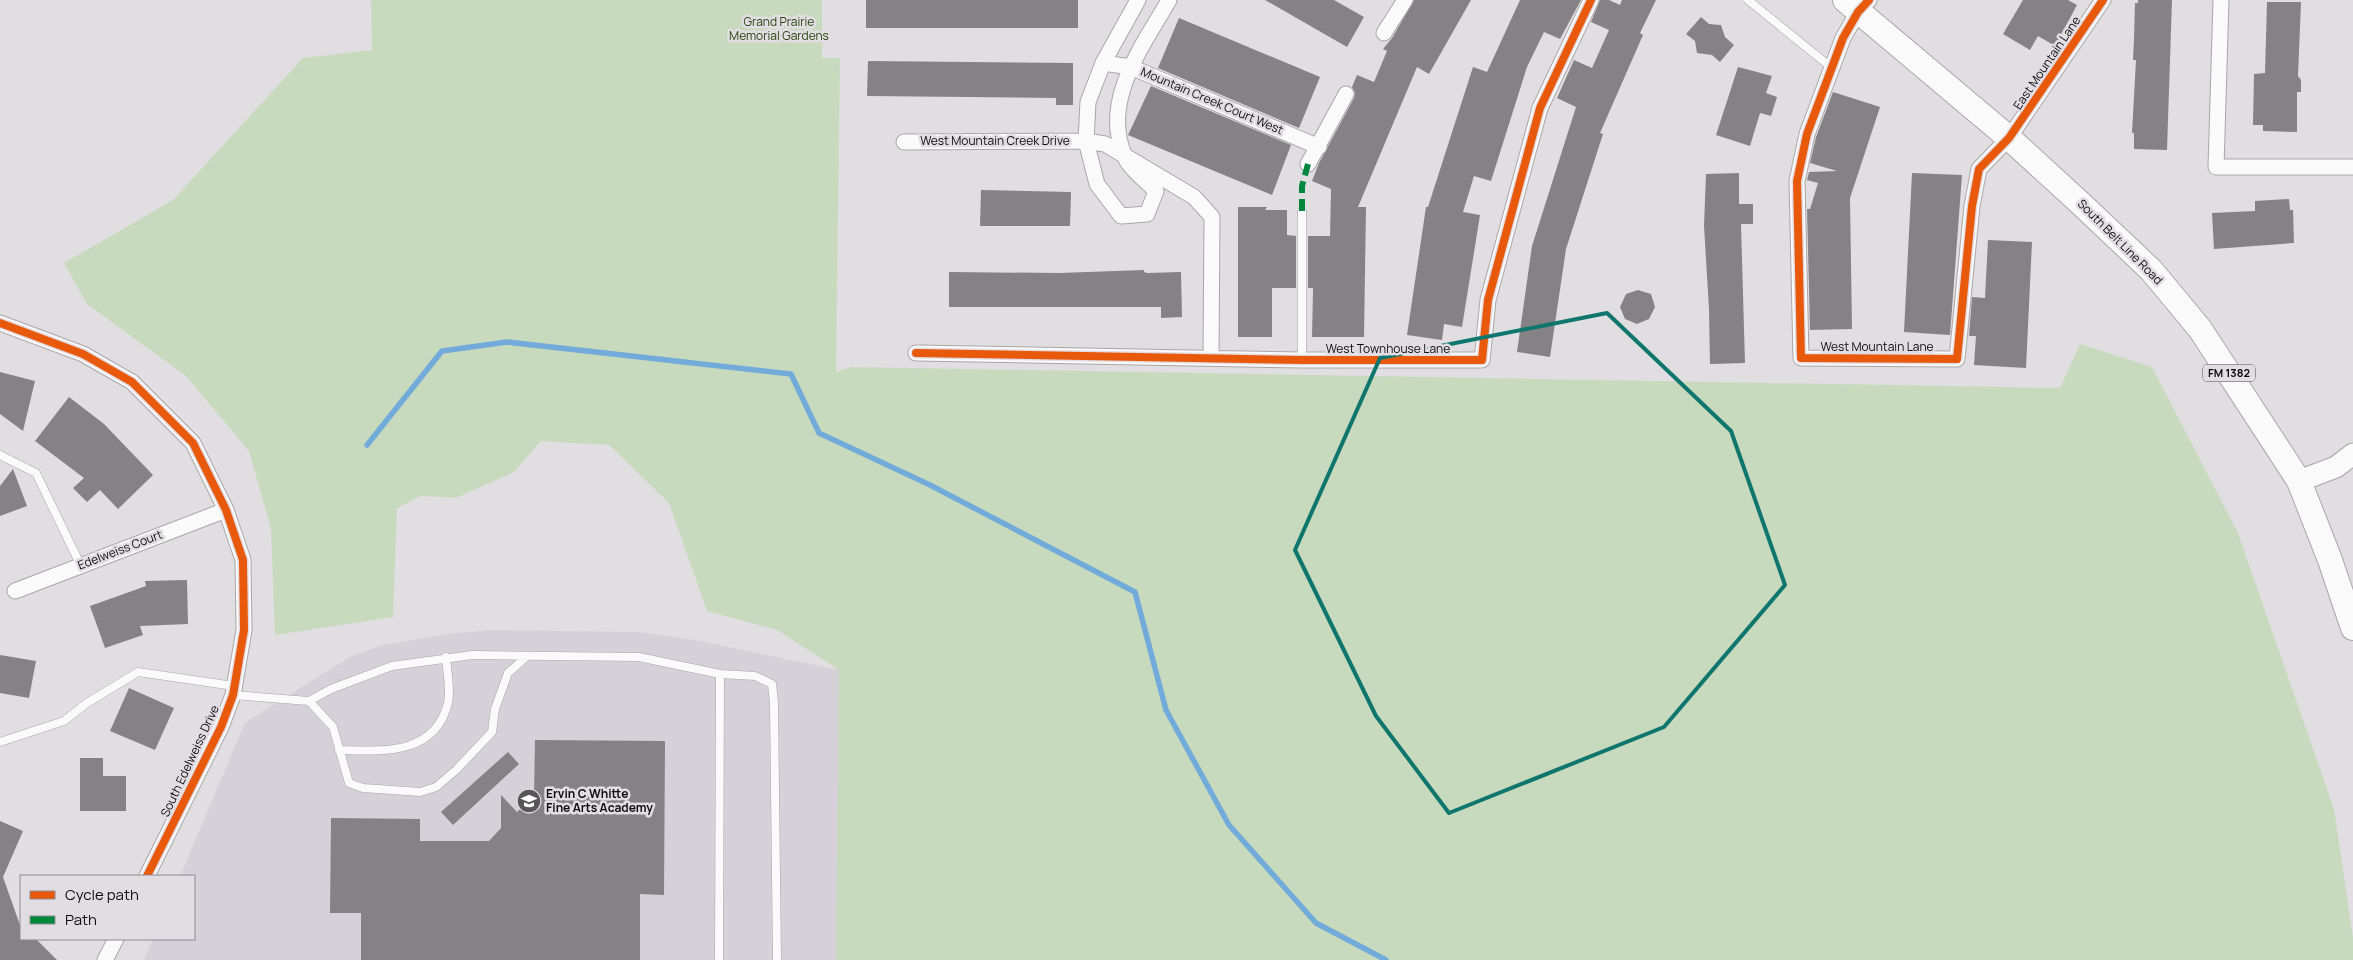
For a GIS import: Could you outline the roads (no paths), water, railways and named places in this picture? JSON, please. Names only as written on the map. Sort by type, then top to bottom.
[{"type":"main road","name":"South Belt Line Road","points":[[1857,4],[2009,138],[2151,270],[2200,329],[2299,481],[2330,560],[2353,628]]},
{"type":"street","name":"West Mountain Creek Drive","points":[[1138,0],[1103,63],[1088,102],[1086,141],[1098,184],[1121,216],[1147,214],[1156,191],[1125,158],[1116,128],[1118,103],[1131,67],[1169,0]]},
{"type":"street","name":"West Townhouse Lane","points":[[916,353],[1302,360],[1482,360],[1488,300],[1540,108],[1592,0]]},
{"type":"street","name":"East Mountain Lane","points":[[2009,138],[2103,0]]},
{"type":"street","points":[[2221,0],[2216,167],[2353,167]]},
{"type":"street","points":[[1384,33],[1401,1]]},
{"type":"street","name":"West Mountain Lane","points":[[1857,4],[1807,134],[1797,181],[1801,358],[1957,358],[1972,206],[1979,169],[2009,138]]},
{"type":"street","name":"Mountain Creek Court West","points":[[1103,63],[1131,67],[1319,147]]},
{"type":"street","points":[[1308,164],[1319,147],[1346,94]]},
{"type":"street","name":"West Mountain Creek Drive","points":[[904,142],[1086,141],[1105,144],[1125,158],[1194,197],[1212,217],[1211,358]]},
{"type":"street","name":"South Edelweiss Drive","points":[[0,323],[83,354],[132,382],[193,443],[226,510],[243,560],[244,630],[233,690],[221,727],[147,875]]},
{"type":"street","points":[[2299,481],[2336,467],[2353,454]]},
{"type":"street","name":"Edelweiss Court","points":[[15,591],[226,510]]},
{"type":"street","points":[[106,960],[116,940]]},
{"type":"lane","points":[[1748,0],[1832,68]]},
{"type":"lane","points":[[1302,212],[1302,360]]},
{"type":"lane","points":[[0,455],[36,474],[81,566]]},
{"type":"lane","points":[[0,742],[64,721],[87,703],[138,672],[233,690],[309,701],[331,689],[392,666],[446,657],[472,655],[639,657],[720,674],[755,676],[772,684],[774,703],[777,960]]},
{"type":"lane","points":[[309,701],[333,728],[350,783],[363,788],[420,792],[436,787],[456,770],[492,732],[495,709],[508,673],[527,656]]},
{"type":"lane","points":[[339,750],[386,751],[420,743],[437,727],[448,703],[446,657]]},
{"type":"lane","points":[[719,960],[720,674]]},
{"type":"waterway","points":[[367,445],[442,351],[507,342],[791,374],[819,433],[930,485],[1135,592],[1166,710],[1229,825],[1316,923],[1386,960]]},
{"type":"place","name":"Ervin C Whitte Fine Arts Academy","points":[[529,801]]},
{"type":"park label","name":"Grand Prairie Memorial Gardens","points":[[779,29]]}]
